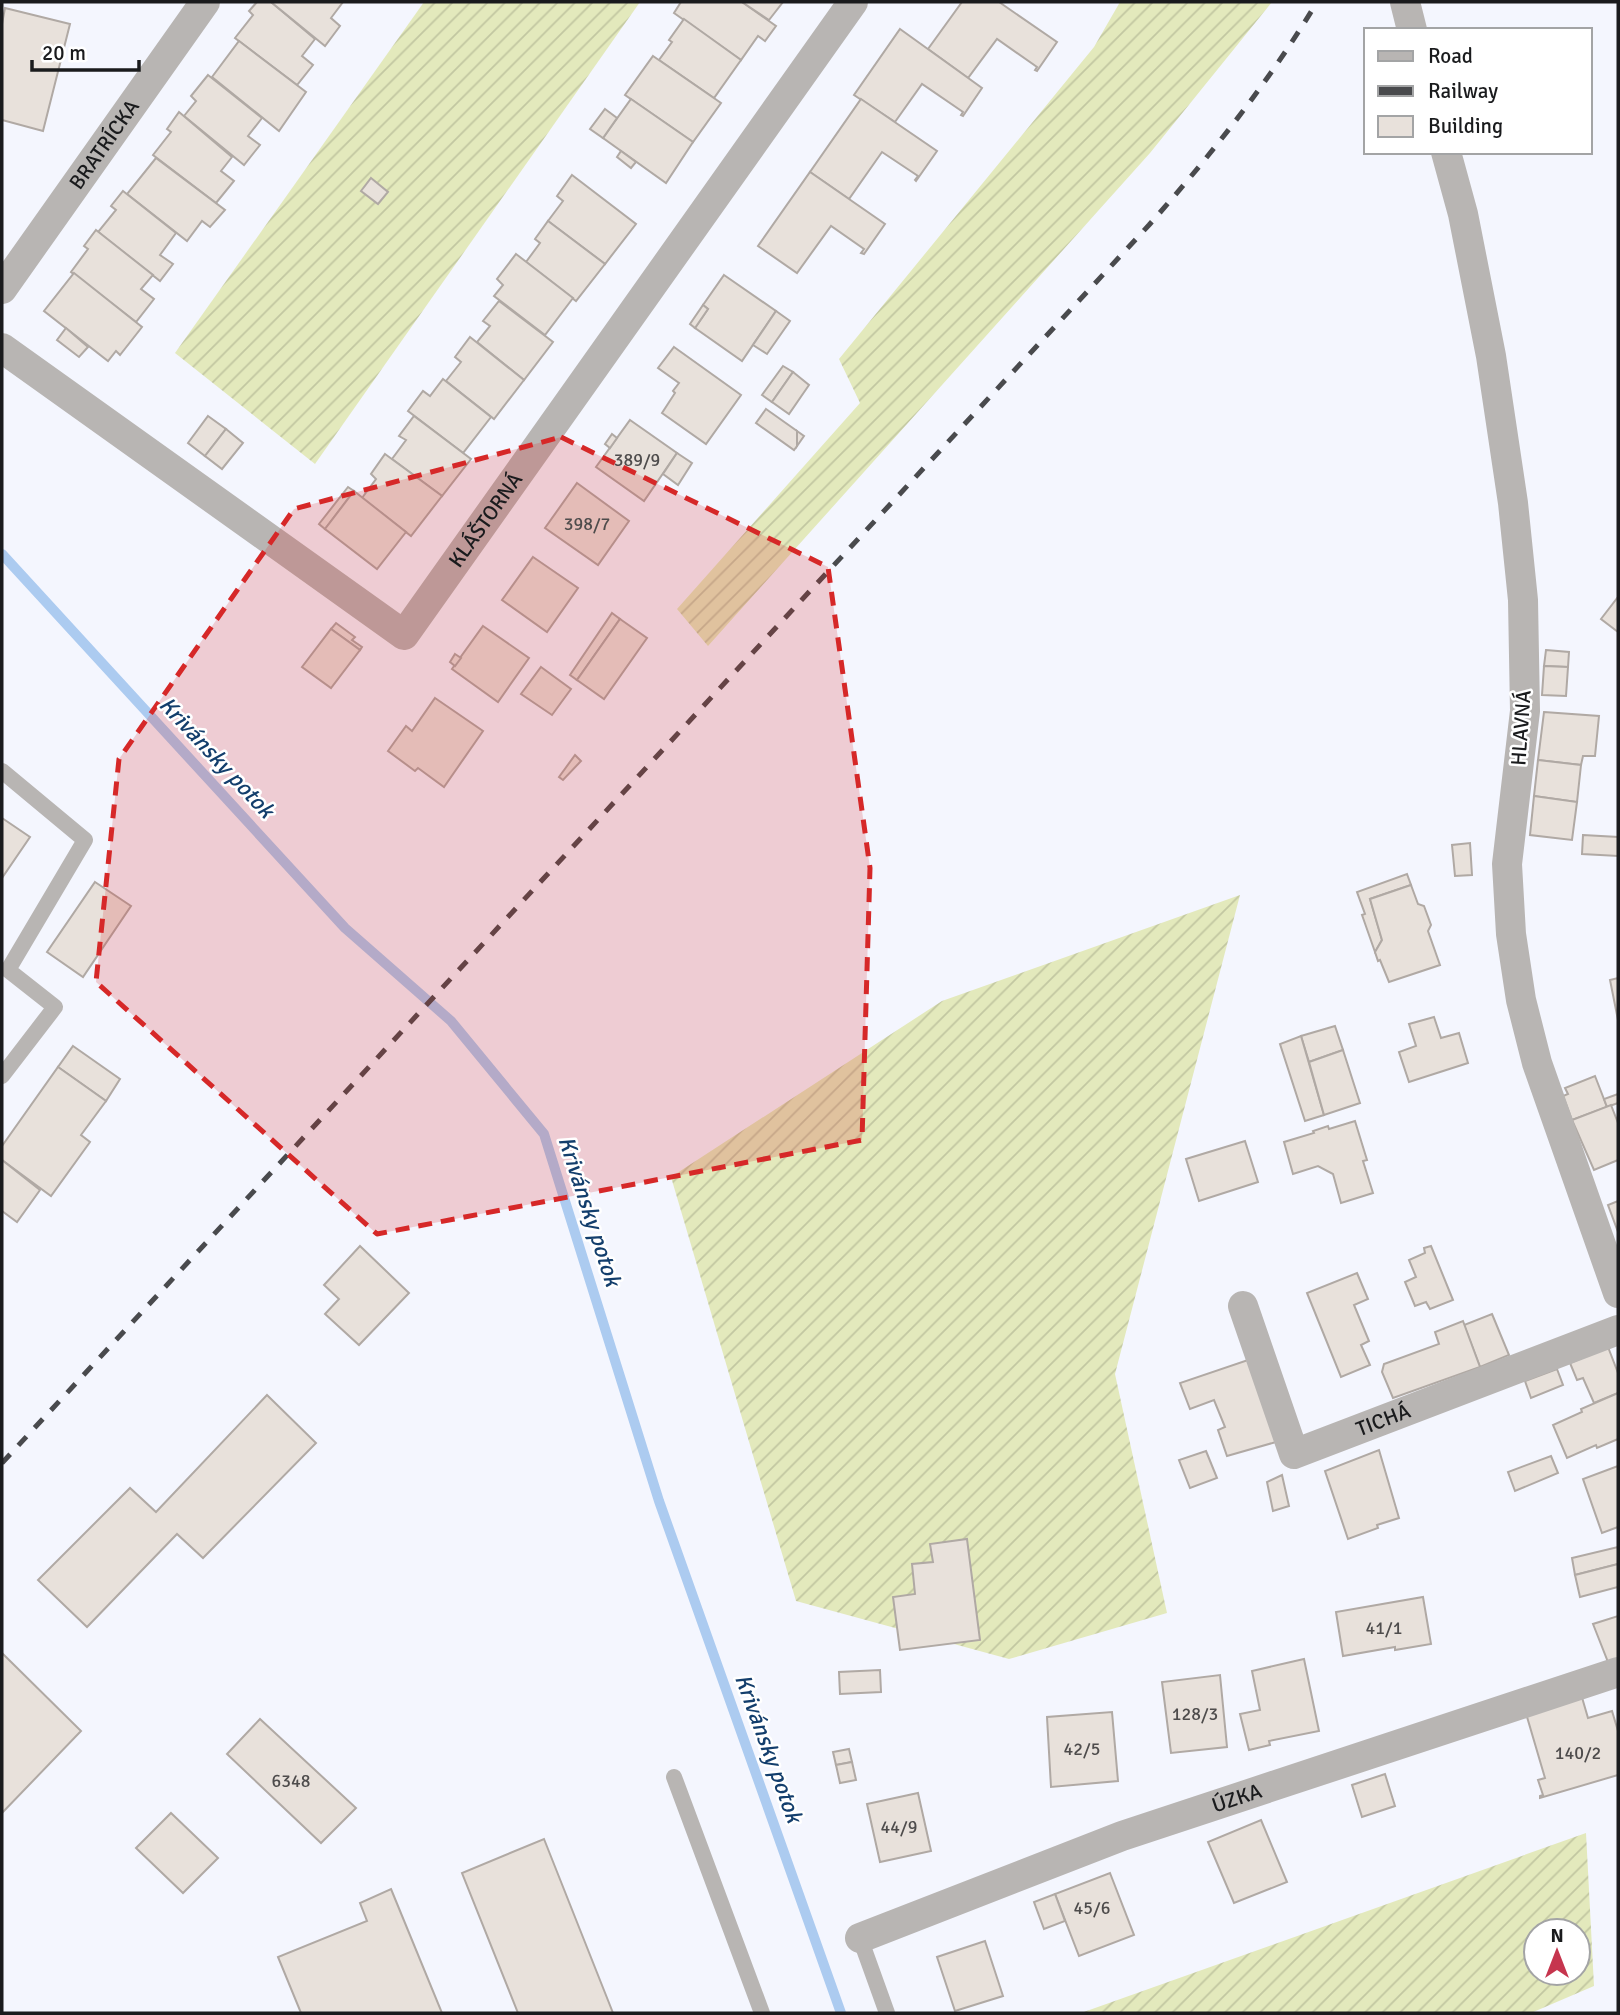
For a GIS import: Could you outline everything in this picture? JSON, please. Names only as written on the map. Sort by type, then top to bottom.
[{"type":"street","name":"BRATRÍCKA","points":[[2,289],[205,2]]},
{"type":"street","name":"KLÁŠTORNÁ","points":[[2,348],[404,635],[853,2]]},
{"type":"street","points":[[1405,2],[1412,28]]},
{"type":"street","name":"HLAVNÁ","points":[[1447,154],[1462,214],[1491,356],[1513,503],[1523,600],[1525,710],[1507,864],[1511,934],[1521,1000],[1537,1063],[1618,1293]]},
{"type":"street","name":"TICHÁ","points":[[1243,1306],[1294,1454],[1618,1330]]},
{"type":"street","name":"ÚZKA","points":[[860,1938],[1122,1836],[1618,1672]]},
{"type":"lane","points":[[2,771],[85,840],[8,970],[55,1007],[2,1076]]},
{"type":"lane","points":[[674,1777],[762,2013]]},
{"type":"lane","points":[[860,1938],[887,2013]]},
{"type":"highlighted area","points":[[561,437],[828,567],[870,868],[862,1140],[377,1234],[96,982],[119,759],[294,509]]},
{"type":"green space","points":[[424,2],[640,2],[315,464],[175,353]]},
{"type":"green space","points":[[1120,2],[1272,2],[1150,153],[708,646],[677,609],[860,403],[839,359],[1094,47]]},
{"type":"green space","points":[[1240,895],[1115,1374],[1167,1613],[1009,1659],[796,1601],[671,1177],[942,1001]]},
{"type":"green space","points":[[1586,1833],[1590,1917],[1522,1917],[1522,1987],[1592,1987],[1531,2013],[1081,2013]]},
{"type":"green space","points":[[1592,1948],[1594,1986],[1592,1987]]},
{"type":"building","points":[[257,2],[271,2],[315,39],[302,56],[313,65],[297,85],[235,38],[253,15],[249,11]]},
{"type":"building","points":[[271,2],[343,2],[331,18],[340,26],[325,46]]},
{"type":"building","points":[[681,2],[742,2],[776,26],[765,41],[758,36],[741,60],[674,13]]},
{"type":"building","points":[[742,2],[783,2],[769,20]]},
{"type":"building","points":[[962,2],[999,2],[1057,42],[1037,71],[1037,67],[997,39],[968,78],[928,49]]},
{"type":"building","points":[[5,8],[70,24],[43,131],[2,120],[2,24]]},
{"type":"building","points":[[684,19],[741,60],[714,98],[659,60]]},
{"type":"building","points":[[900,29],[982,88],[963,116],[963,112],[922,84],[895,122],[854,95]]},
{"type":"building","points":[[239,41],[306,92],[279,131],[212,77]]},
{"type":"building","points":[[653,56],[721,103],[693,142],[625,95]]},
{"type":"building","points":[[208,75],[262,118],[248,136],[260,145],[244,165],[184,116],[196,101],[191,96]]},
{"type":"building","points":[[631,99],[693,142],[666,183],[603,138]]},
{"type":"building","points":[[861,99],[937,151],[916,181],[918,176],[882,152],[849,199],[810,172]]},
{"type":"building","points":[[605,109],[617,118],[603,138],[590,129]]},
{"type":"building","points":[[179,112],[232,157],[221,171],[234,181],[216,203],[153,155],[171,132],[167,129]]},
{"type":"building","points":[[621,151],[636,162],[631,168],[617,157]]},
{"type":"building","points":[[156,158],[225,210],[210,227],[202,221],[187,241],[127,194]]},
{"type":"building","points":[[810,172],[885,224],[864,254],[861,253],[864,249],[831,226],[797,273],[758,246]]},
{"type":"building","points":[[572,175],[636,224],[605,264],[548,221],[563,201],[557,196]]},
{"type":"building","points":[[371,178],[388,192],[378,204],[361,191]]},
{"type":"building","points":[[123,191],[176,233],[160,255],[173,264],[160,281],[98,232],[116,210],[111,206]]},
{"type":"building","points":[[548,221],[605,264],[576,301],[526,262],[540,243],[535,239]]},
{"type":"building","points":[[96,230],[153,275],[141,289],[154,299],[136,322],[71,272],[88,249],[84,246]]},
{"type":"building","points":[[516,254],[573,298],[545,335],[494,296],[503,285],[497,279]]},
{"type":"building","points":[[74,273],[142,327],[120,355],[116,351],[108,361],[44,311]]},
{"type":"building","points":[[724,275],[776,311],[742,361],[695,328],[708,309],[703,305]]},
{"type":"building","points":[[499,301],[553,342],[524,380],[477,342],[490,326],[483,321]]},
{"type":"building","points":[[703,305],[708,309],[695,328],[690,324]]},
{"type":"building","points":[[776,311],[790,321],[767,354],[753,345]]},
{"type":"building","points":[[66,328],[88,347],[79,357],[57,340]]},
{"type":"building","points":[[470,337],[524,380],[494,419],[446,381],[461,362],[455,357]]},
{"type":"building","points":[[674,347],[741,395],[706,444],[662,413],[679,383],[658,368]]},
{"type":"building","points":[[783,366],[793,372],[772,402],[762,395]]},
{"type":"building","points":[[793,372],[809,385],[789,414],[772,402]]},
{"type":"building","points":[[443,379],[491,417],[463,453],[408,411],[423,391],[430,396]]},
{"type":"building","points":[[766,409],[797,431],[797,446],[794,450],[756,423]]},
{"type":"building","points":[[208,416],[226,429],[205,456],[188,443]]},
{"type":"building","points":[[414,416],[471,459],[442,496],[392,459],[406,440],[399,436]]},
{"type":"building","points":[[630,420],[677,453],[644,501],[596,467]]},
{"type":"building","points":[[226,429],[243,443],[222,469],[205,456]]},
{"type":"building","points":[[797,431],[804,436],[797,446]]},
{"type":"building","points":[[612,434],[617,438],[610,448],[605,444]]},
{"type":"building","points":[[677,453],[692,463],[678,485],[663,474]]},
{"type":"building","points":[[385,454],[442,496],[411,536],[362,498],[376,479],[371,474]]},
{"type":"building","points":[[577,483],[629,521],[598,565],[545,528]]},
{"type":"building","points":[[348,487],[354,491],[325,529],[319,524]]},
{"type":"building","points":[[354,491],[406,532],[377,569],[325,529]]},
{"type":"building","points":[[533,557],[578,588],[547,632],[502,600]]},
{"type":"building","points":[[1618,597],[1618,632],[1601,619]]},
{"type":"building","points":[[612,613],[620,619],[577,680],[570,675]]},
{"type":"building","points":[[620,619],[647,638],[604,699],[577,680]]},
{"type":"building","points":[[336,623],[355,637],[352,640],[362,647],[360,650],[331,629]]},
{"type":"building","points":[[483,626],[529,658],[498,702],[452,669]]},
{"type":"building","points":[[331,629],[360,650],[331,688],[302,667]]},
{"type":"building","points":[[1546,650],[1569,652],[1568,667],[1544,666]]},
{"type":"building","points":[[455,654],[461,658],[455,666],[450,662]]},
{"type":"building","points":[[1544,666],[1568,667],[1566,696],[1542,695]]},
{"type":"building","points":[[541,667],[571,689],[552,715],[521,694]]},
{"type":"building","points":[[435,698],[483,731],[444,787],[418,768],[415,771],[388,751],[406,726],[412,731]]},
{"type":"building","points":[[1544,712],[1599,716],[1595,756],[1583,756],[1581,765],[1538,760]]},
{"type":"building","points":[[575,755],[581,761],[563,780],[559,777]]},
{"type":"building","points":[[1538,760],[1581,765],[1577,802],[1534,796]]},
{"type":"building","points":[[1534,796],[1577,802],[1572,840],[1530,835]]},
{"type":"building","points":[[2,818],[30,837],[2,878]]},
{"type":"building","points":[[1583,835],[1618,837],[1618,856],[1582,854]]},
{"type":"building","points":[[1470,843],[1472,875],[1455,876],[1452,845]]},
{"type":"building","points":[[1407,874],[1411,885],[1370,899],[1382,940],[1375,952],[1357,892]]},
{"type":"building","points":[[95,882],[131,906],[83,977],[47,952]]},
{"type":"building","points":[[1411,885],[1418,904],[1424,906],[1431,925],[1428,931],[1440,965],[1389,982],[1375,952],[1382,940],[1370,899]]},
{"type":"building","points":[[1618,978],[1618,1020],[1610,980]]},
{"type":"building","points":[[1434,1017],[1441,1038],[1459,1033],[1468,1063],[1409,1082],[1399,1052],[1416,1046],[1409,1024]]},
{"type":"building","points":[[1335,1026],[1343,1050],[1309,1062],[1301,1036]]},
{"type":"building","points":[[1301,1036],[1324,1115],[1305,1121],[1280,1044]]},
{"type":"building","points":[[73,1046],[120,1079],[106,1101],[58,1067]]},
{"type":"building","points":[[1343,1050],[1360,1103],[1324,1115],[1309,1062]]},
{"type":"building","points":[[58,1067],[106,1101],[81,1135],[90,1142],[51,1196],[2,1160],[2,1146]]},
{"type":"building","points":[[1595,1076],[1607,1107],[1572,1120],[1563,1096],[1568,1094],[1565,1088]]},
{"type":"building","points":[[1618,1094],[1618,1103],[1607,1107],[1604,1099]]},
{"type":"building","points":[[1611,1105],[1618,1123],[1618,1160],[1594,1170],[1572,1120]]},
{"type":"building","points":[[1355,1121],[1367,1160],[1363,1161],[1373,1193],[1341,1203],[1333,1174],[1318,1166],[1293,1174],[1284,1142],[1328,1126],[1329,1129]]},
{"type":"building","points":[[1245,1141],[1258,1182],[1199,1201],[1186,1159]]},
{"type":"building","points":[[2,1160],[40,1190],[17,1222],[2,1211]]},
{"type":"building","points":[[1618,1201],[1618,1232],[1608,1205]]},
{"type":"building","points":[[360,1246],[409,1293],[359,1345],[325,1314],[339,1299],[324,1285]]},
{"type":"building","points":[[1431,1246],[1453,1300],[1430,1309],[1426,1302],[1415,1306],[1405,1282],[1416,1277],[1409,1260],[1425,1253],[1424,1248]]},
{"type":"building","points":[[1357,1273],[1368,1299],[1354,1305],[1369,1341],[1361,1345],[1370,1365],[1341,1377],[1307,1293]]},
{"type":"building","points":[[1492,1314],[1509,1355],[1480,1367],[1464,1325]]},
{"type":"building","points":[[1463,1321],[1480,1367],[1393,1398],[1382,1372],[1384,1364],[1439,1344],[1435,1332]]},
{"type":"building","points":[[1608,1347],[1618,1373],[1618,1393],[1594,1403],[1583,1378],[1577,1380],[1570,1363]]},
{"type":"building","points":[[1248,1360],[1276,1442],[1227,1456],[1218,1430],[1225,1427],[1214,1400],[1190,1409],[1180,1383]]},
{"type":"building","points":[[1557,1369],[1563,1385],[1531,1398],[1525,1381]]},
{"type":"building","points":[[1618,1393],[1618,1439],[1567,1458],[1553,1425]]},
{"type":"building","points":[[267,1395],[316,1443],[203,1558],[177,1534],[87,1627],[38,1580],[130,1488],[156,1512]]},
{"type":"building","points":[[1379,1450],[1399,1518],[1348,1539],[1325,1471]]},
{"type":"building","points":[[1206,1451],[1217,1478],[1190,1488],[1179,1460]]},
{"type":"building","points":[[1551,1456],[1558,1473],[1515,1491],[1508,1472]]},
{"type":"building","points":[[1618,1466],[1618,1527],[1602,1533],[1583,1479]]},
{"type":"building","points":[[1282,1475],[1289,1506],[1273,1511],[1267,1482]]},
{"type":"building","points":[[967,1539],[980,1640],[900,1650],[893,1597],[915,1594],[912,1564],[933,1562],[930,1544]]},
{"type":"building","points":[[1618,1547],[1618,1564],[1575,1575],[1572,1558]]},
{"type":"building","points":[[1618,1564],[1618,1587],[1580,1597],[1575,1575]]},
{"type":"building","points":[[1423,1597],[1431,1644],[1343,1656],[1336,1612]]},
{"type":"building","points":[[1618,1616],[1618,1659],[1608,1662],[1593,1624]]},
{"type":"building","points":[[2,1653],[81,1731],[2,1813]]},
{"type":"building","points":[[1304,1659],[1319,1731],[1269,1741],[1270,1745],[1249,1750],[1240,1714],[1260,1710],[1252,1671]]},
{"type":"building","points":[[880,1670],[881,1692],[840,1694],[839,1672]]},
{"type":"building","points":[[1220,1675],[1227,1747],[1171,1753],[1162,1682]]},
{"type":"building","points":[[1581,1694],[1588,1718],[1612,1711],[1618,1731],[1618,1775],[1540,1798],[1543,1795],[1538,1780],[1545,1778],[1525,1710]]},
{"type":"building","points":[[1112,1712],[1118,1781],[1051,1787],[1047,1717]]},
{"type":"building","points":[[260,1719],[356,1808],[321,1843],[227,1754]]},
{"type":"building","points":[[849,1749],[852,1762],[836,1765],[833,1752]]},
{"type":"building","points":[[852,1762],[856,1780],[840,1783],[836,1765]]},
{"type":"building","points":[[1385,1774],[1395,1806],[1362,1817],[1352,1785]]},
{"type":"building","points":[[918,1793],[931,1851],[880,1862],[867,1804]]},
{"type":"building","points":[[171,1813],[218,1858],[183,1893],[136,1848]]},
{"type":"building","points":[[1261,1820],[1287,1882],[1234,1903],[1208,1842]]},
{"type":"building","points":[[544,1839],[613,2013],[518,2013],[462,1873]]},
{"type":"building","points":[[1110,1873],[1134,1935],[1079,1956],[1055,1894]]},
{"type":"building","points":[[391,1889],[442,2013],[301,2013],[278,1957],[367,1921],[360,1903]]},
{"type":"building","points":[[1055,1894],[1065,1921],[1044,1929],[1034,1902]]},
{"type":"building","points":[[985,1941],[1003,1996],[955,2011],[937,1957]]},
{"type":"waterway","name":"Krivánsky potok","points":[[2,554],[345,928],[451,1021],[544,1134],[659,1501],[841,2013]]},
{"type":"railway","points":[[2,1463],[1149,225],[1238,117],[1299,32],[1317,2]]}]
